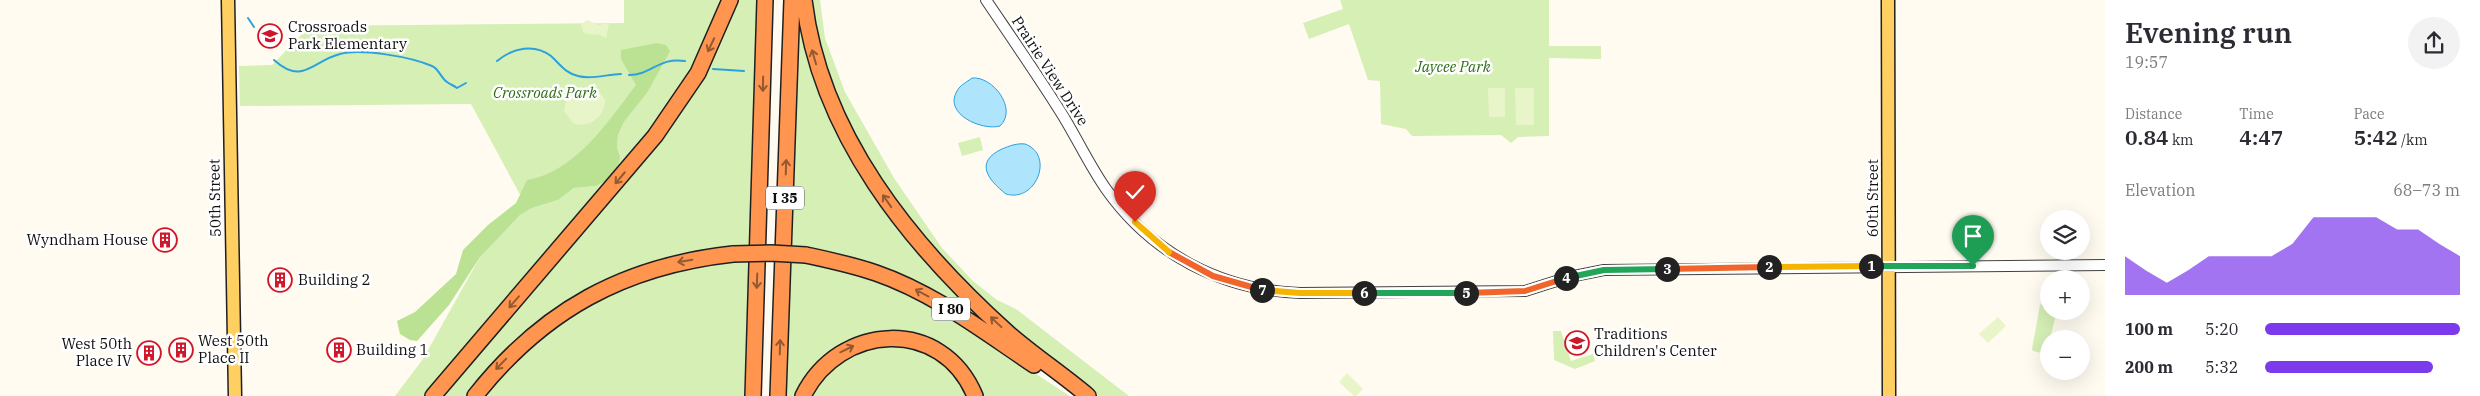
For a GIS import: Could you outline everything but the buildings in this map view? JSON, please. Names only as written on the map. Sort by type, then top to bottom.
[{"type":"highway","points":[[434,396],[655,136],[698,73],[730,0]]},
{"type":"highway","name":"I 35","points":[[753,396],[765,0]]},
{"type":"highway","name":"I 35","points":[[778,396],[792,0]]},
{"type":"highway","points":[[804,0],[814,58],[824,87],[848,139],[890,205],[910,232],[966,294],[1009,334],[1088,396]]},
{"type":"highway","name":"I 80","points":[[475,396],[520,345],[547,322],[577,302],[609,285],[677,262],[734,254],[771,253],[806,256],[858,268],[910,287],[943,304],[1081,396]]},
{"type":"highway","points":[[803,396],[818,371],[840,352],[870,340],[887,338],[913,341],[942,355],[963,375],[975,396]]},
{"type":"main road","name":"50th Street","points":[[228,0],[235,396]]},
{"type":"main road","name":"60th Street","points":[[1888,0],[1889,396]]},
{"type":"street","name":"Prairie View Drive","points":[[986,0],[1060,111],[1106,189],[1120,207],[1152,239],[1171,254],[1213,276],[1236,284],[1269,291],[1300,293],[1494,292],[1525,291],[1575,275],[1604,270],[2105,265]]},
{"type":"green space","name":"Crossroads Park","points":[[624,0],[726,0],[709,43],[649,139],[429,396],[395,396],[423,359],[480,257],[503,231],[520,215],[532,208],[558,200],[574,188],[596,186],[620,157],[617,147],[618,135],[624,122],[647,93],[656,74],[570,167],[524,202],[471,104],[240,106],[239,66],[272,65],[310,26],[624,23]]},
{"type":"green space","points":[[735,0],[758,0],[749,246],[706,250],[666,259],[627,271],[591,288],[557,309],[525,334],[495,363],[467,396],[439,396],[623,182]]},
{"type":"green space","points":[[799,0],[850,150],[988,319],[985,323],[915,283],[869,264],[844,256],[790,247]]},
{"type":"green space","points":[[809,0],[820,0],[825,38],[845,92],[894,178],[942,248],[973,281],[997,300],[1016,309],[1129,396],[1098,396],[1037,351],[990,311],[892,200],[833,98]]},
{"type":"green space","name":"Jaycee Park","points":[[1340,0],[1549,0],[1549,46],[1601,46],[1601,59],[1549,58],[1549,136],[1518,137],[1511,143],[1501,135],[1412,136],[1406,129],[1381,124],[1380,81],[1368,80],[1349,24],[1309,39],[1303,23],[1343,9]]},
{"type":"green space","points":[[587,20],[599,25],[609,23],[606,38],[583,32],[581,24]]},
{"type":"green space","points":[[657,43],[666,45],[670,51],[647,93],[624,122],[618,135],[617,147],[620,157],[618,170],[609,179],[596,186],[574,188],[558,200],[532,208],[520,215],[480,257],[449,305],[417,341],[410,340],[400,334],[397,321],[415,312],[456,274],[463,250],[488,225],[516,203],[527,180],[544,175],[560,167],[575,156],[614,114],[636,85],[621,59],[621,50]]},
{"type":"green space","points":[[579,88],[595,92],[599,91],[605,100],[602,112],[590,123],[573,123],[564,111],[567,96]]},
{"type":"green space","points":[[1488,88],[1505,88],[1505,117],[1489,117]]},
{"type":"green space","points":[[1515,88],[1534,88],[1534,125],[1516,125]]},
{"type":"green space","points":[[980,137],[983,150],[962,156],[958,143]]},
{"type":"green space","points":[[749,259],[744,396],[482,396],[529,345],[593,300],[673,269]]},
{"type":"green space","points":[[790,260],[860,273],[913,295],[1070,396],[980,396],[959,363],[871,335],[798,396],[785,396]]},
{"type":"green space","points":[[2040,305],[2040,320],[2055,320],[2052,330],[2040,330],[2040,353],[2032,349]]},
{"type":"green space","points":[[1998,317],[2006,326],[1988,343],[1979,334]]},
{"type":"green space","points":[[1553,331],[1561,331],[1571,361],[1593,354],[1595,361],[1575,369],[1554,360]]},
{"type":"green space","points":[[907,344],[950,366],[971,396],[808,396],[819,378],[856,349]]},
{"type":"green space","points":[[1347,373],[1363,389],[1356,396],[1339,382]]},
{"type":"water","points":[[972,78],[988,82],[1001,95],[1006,111],[1005,119],[1000,126],[992,127],[975,123],[966,119],[955,107],[954,99],[957,91]]},
{"type":"water","points":[[1016,144],[1025,144],[1034,150],[1039,158],[1038,177],[1026,192],[1017,195],[1006,194],[989,177],[986,165],[993,154],[1002,149]]},
{"type":"waterway","points":[[248,18],[254,27]]},
{"type":"waterway","points":[[497,61],[517,50],[531,48],[538,49],[551,56],[573,75],[594,77],[621,74]]},
{"type":"waterway","points":[[274,60],[293,71],[300,71],[340,54],[349,52],[373,53],[399,57],[432,66],[448,83],[457,88],[466,83]]},
{"type":"waterway","points":[[629,75],[644,72],[668,62],[676,60],[685,61]]},
{"type":"waterway","points":[[713,69],[744,71]]},
{"type":"place","name":"Crossroads Park Elementary","points":[[270,36]]},
{"type":"place","name":"Wyndham House","points":[[165,240]]},
{"type":"place","name":"Building 2","points":[[280,280]]},
{"type":"place","name":"Traditions Children's Center","points":[[1577,343]]},
{"type":"place","name":"West 50th Place II","points":[[181,350]]},
{"type":"place","name":"Building 1","points":[[339,350]]},
{"type":"place","name":"West 50th Place IV","points":[[149,353]]},
{"type":"route","points":[[1135,222],[1171,254],[1213,276],[1258,289],[1300,293],[1487,293],[1525,291],[1569,277],[1604,270],[1973,266]]}]
